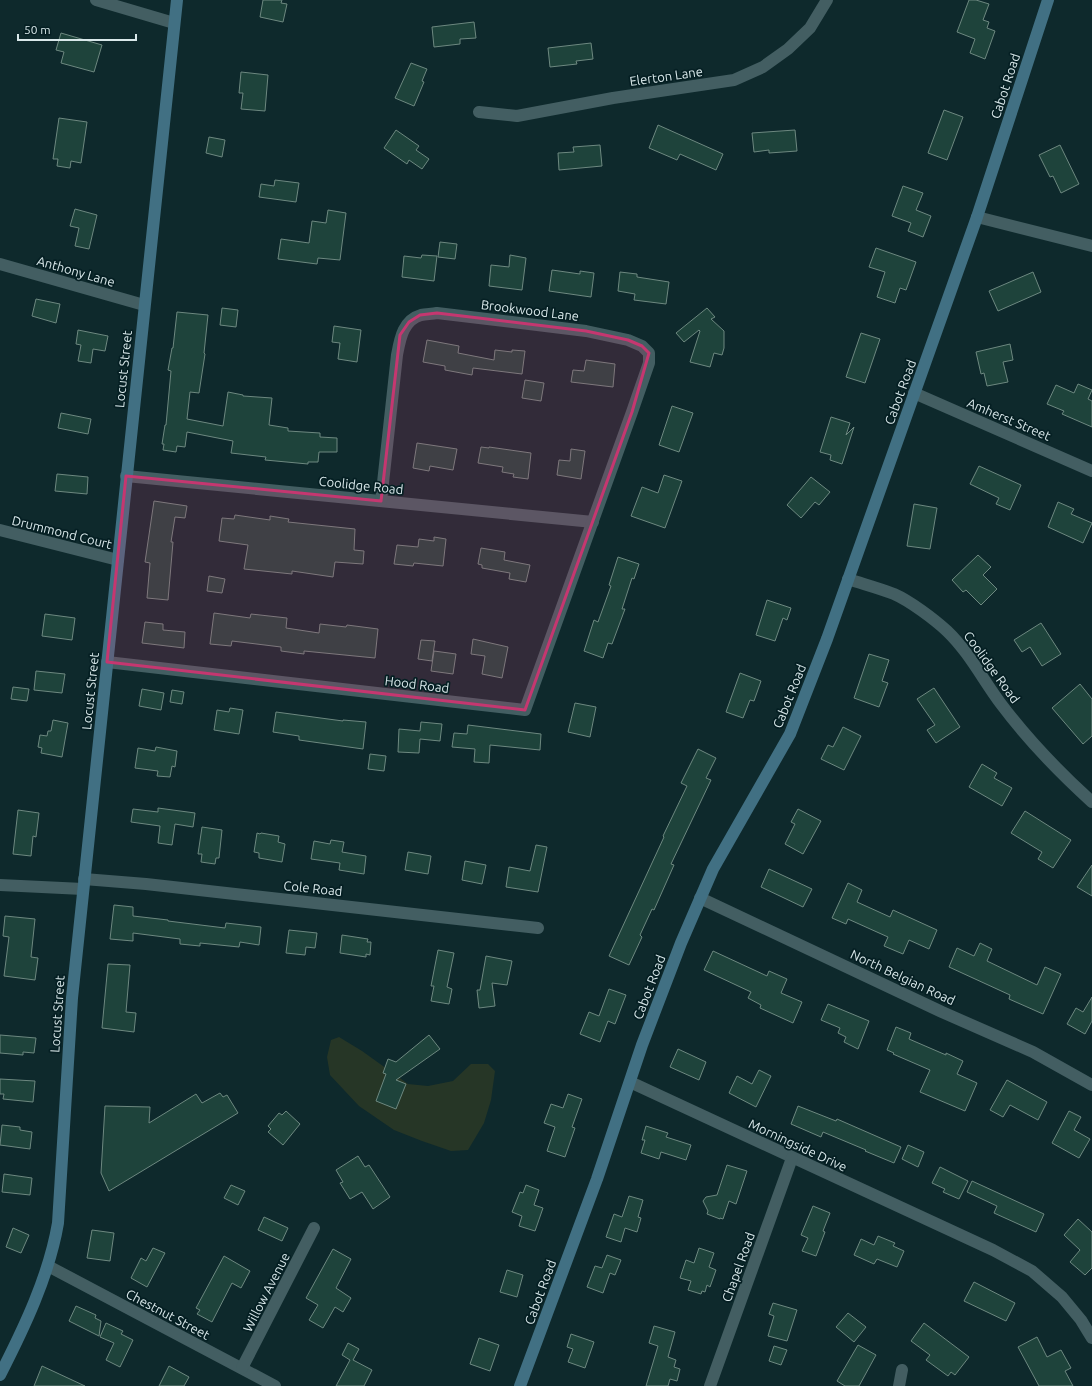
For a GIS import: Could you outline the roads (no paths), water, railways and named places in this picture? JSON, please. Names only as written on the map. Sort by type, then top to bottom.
[{"type":"street","points":[[96,0],[174,23]]},
{"type":"street","name":"Locust Street","points":[[0,1375],[13,1350],[48,1266],[55,1244],[58,1223],[72,998],[177,0]]},
{"type":"street","name":"Elerton Lane","points":[[479,112],[517,116],[613,98],[734,80],[763,67],[788,49],[810,28],[827,0]]},
{"type":"street","name":"Cabot Road","points":[[520,1386],[597,1179],[642,1045],[681,943],[713,869],[790,734],[827,639],[977,217],[1048,0]]},
{"type":"street","points":[[977,217],[1092,246]]},
{"type":"street","name":"Anthony Lane","points":[[0,264],[144,305]]},
{"type":"street","name":"Brookwood Lane","points":[[381,501],[400,335],[409,322],[420,315],[437,313],[586,331],[628,340],[642,346],[649,353],[649,363],[593,522]]},
{"type":"street","name":"Amherst Street","points":[[914,393],[1092,471]]},
{"type":"street","name":"Coolidge Road","points":[[126,476],[593,522]]},
{"type":"street","name":"Hood Road","points":[[107,662],[525,710],[593,522]]},
{"type":"street","name":"Drummond Court","points":[[0,530],[118,560]]},
{"type":"street","name":"Coolidge Road","points":[[848,579],[895,595],[922,611],[947,631],[970,656],[986,684],[1011,717],[1046,758],[1092,802]]},
{"type":"street","name":"Cole Road","points":[[0,884],[146,884],[538,928]]},
{"type":"street","name":"North Belgian Road","points":[[700,898],[942,1012],[1033,1052],[1092,1085]]},
{"type":"street","name":"Morningside Drive","points":[[630,1082],[955,1232],[1032,1271],[1062,1297],[1081,1320],[1092,1338]]},
{"type":"street","name":"Chapel Road","points":[[710,1386],[792,1158]]},
{"type":"street","name":"Willow Avenue","points":[[242,1368],[314,1228]]},
{"type":"street","name":"Chestnut Street","points":[[48,1266],[275,1386]]},
{"type":"street","points":[[899,1386],[902,1370]]}]
